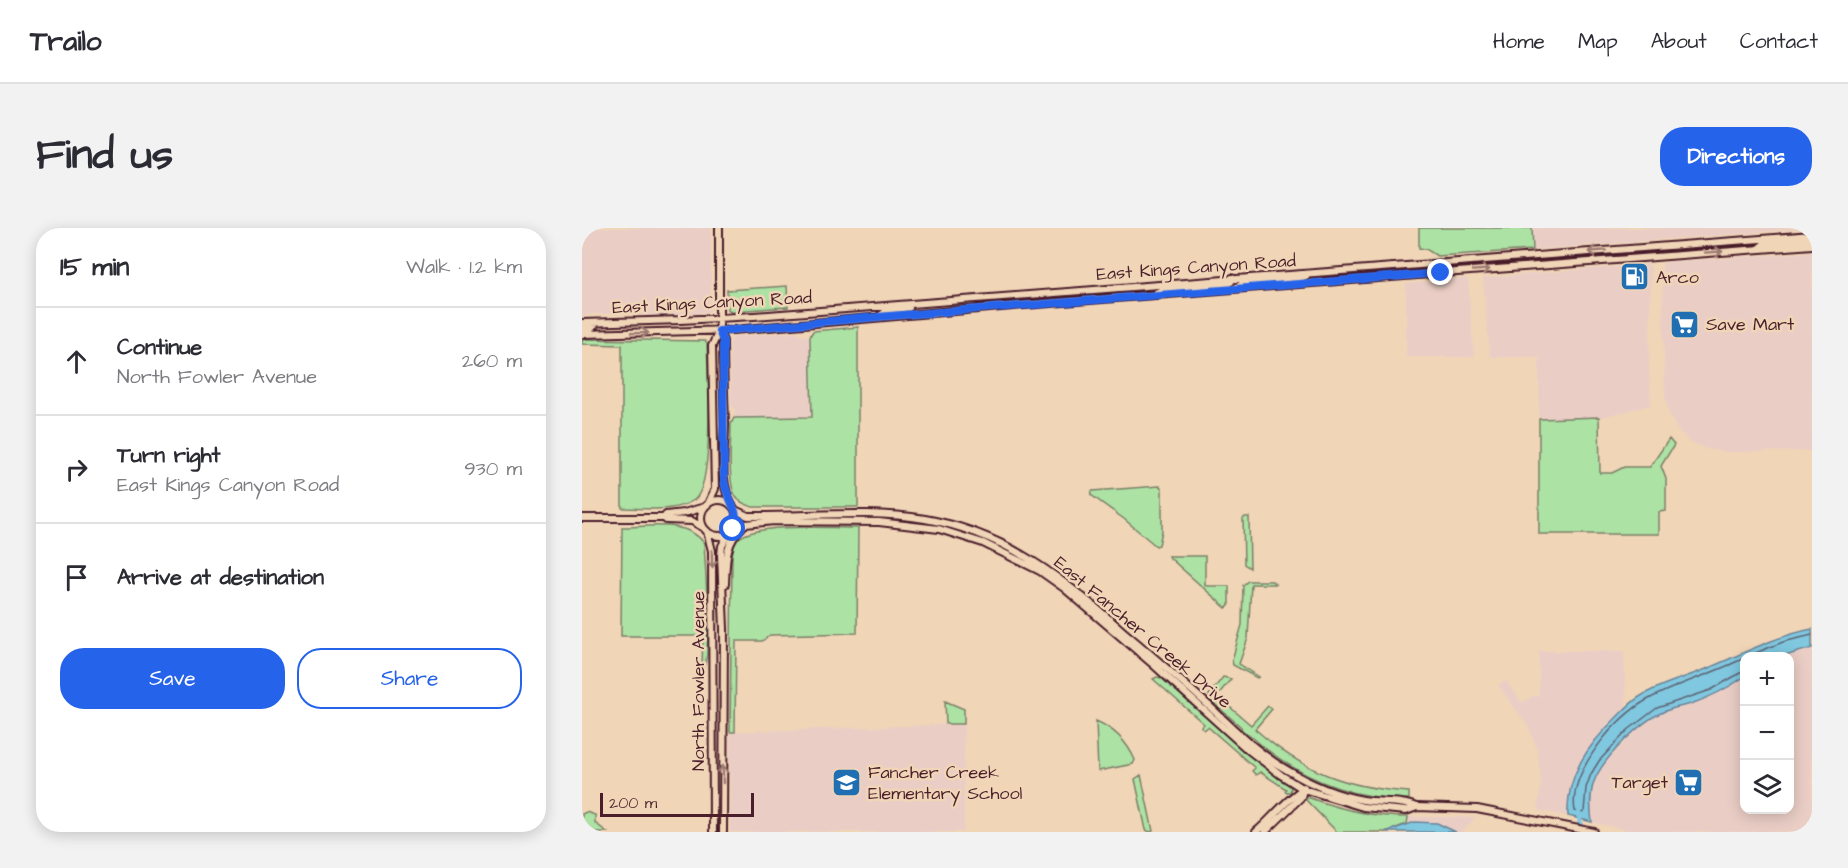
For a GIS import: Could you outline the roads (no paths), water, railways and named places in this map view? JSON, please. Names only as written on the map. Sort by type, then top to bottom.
[{"type":"main road","points":[[582,518],[664,518],[692,521],[720,536],[731,531],[737,520],[726,495],[724,480],[723,341],[719,331],[719,228]]},
{"type":"main road","points":[[1759,248],[1764,244],[1812,237]]},
{"type":"main road","name":"East Kings Canyon Road","points":[[582,323],[719,318],[1812,237]]},
{"type":"main road","name":"East Kings Canyon Road","points":[[582,334],[719,331],[880,316],[1812,245]]},
{"type":"main road","points":[[1235,289],[1244,284],[1299,279],[1314,273]]},
{"type":"main road","points":[[1150,295],[1164,289],[1226,285],[1232,279]]},
{"type":"main road","points":[[880,316],[891,310],[928,306],[942,301]]},
{"type":"main road","points":[[582,329],[592,328],[597,323]]},
{"type":"main road","points":[[705,529],[701,518],[715,489],[712,346],[719,331]]},
{"type":"main road","points":[[664,518],[666,515],[684,513],[718,500],[733,508]]},
{"type":"main road","name":"East Fancher Creek Drive","points":[[733,508],[748,516],[909,517],[956,526],[1001,543],[1057,575],[1157,660],[1257,750],[1285,769],[1342,795],[1361,800],[1408,803],[1417,807]]},
{"type":"main road","name":"East Fancher Creek Drive","points":[[731,531],[746,524],[782,521],[866,521],[909,524],[954,533],[983,543],[1040,571],[1064,588],[1246,748],[1281,775],[1304,789],[1363,807],[1406,811],[1417,807]]},
{"type":"main road","points":[[724,629],[727,551],[734,536],[746,524]]},
{"type":"main road","name":"North Fowler Avenue","points":[[705,529],[712,551],[713,832]]},
{"type":"main road","name":"North Fowler Avenue","points":[[723,832],[724,629],[721,555],[723,542],[731,531]]},
{"type":"main road","points":[[1265,832],[1301,797],[1308,781]]},
{"type":"main road","points":[[1256,832],[1295,794],[1304,789]]},
{"type":"main road","points":[[1417,807],[1478,809],[1593,832]]},
{"type":"water","points":[[1812,629],[1812,648],[1794,653],[1746,652],[1762,645]]},
{"type":"water","points":[[1740,654],[1740,680],[1712,695],[1653,717],[1615,750],[1596,777],[1592,788],[1592,822],[1568,816],[1568,801],[1575,774],[1588,750],[1606,728],[1634,700],[1649,691]]},
{"type":"water","points":[[1415,822],[1437,823],[1456,832],[1385,832]]},
{"type":"waterway","points":[[1579,813],[1581,832]]},
{"type":"place","name":"Arco","points":[[1635,277]]},
{"type":"place","name":"Save Mart","points":[[1685,324]]},
{"type":"place","name":"Fancher Creek Elementary School","points":[[847,782]]},
{"type":"place","name":"Target","points":[[1689,782]]}]
